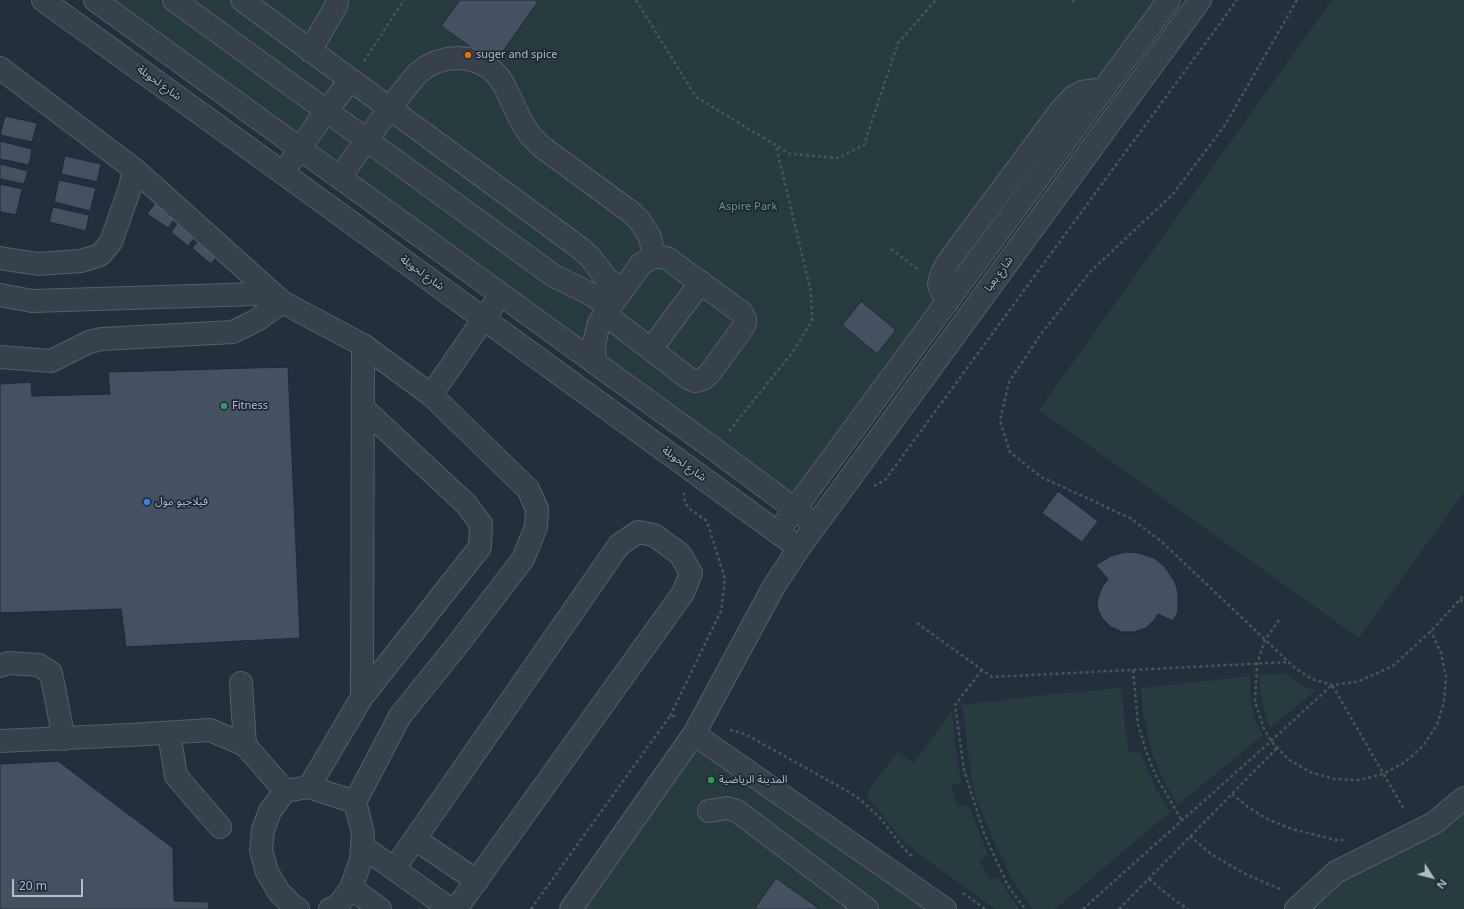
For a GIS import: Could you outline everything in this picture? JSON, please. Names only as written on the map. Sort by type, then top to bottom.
[{"type":"street","points":[[96,0],[714,449],[816,525]]},
{"type":"street","points":[[174,0],[554,276],[589,293],[609,309],[651,349],[691,380],[699,381],[709,374],[742,329],[745,319],[742,313],[669,260],[661,257],[654,257],[641,264],[609,309],[583,334],[565,341]]},
{"type":"street","points":[[242,0],[591,258],[605,277],[609,309],[594,343],[595,363]]},
{"type":"street","points":[[310,51],[336,6],[337,0]]},
{"type":"street","points":[[777,533],[943,294],[1104,89],[1169,0]]},
{"type":"street","name":"شارع بعيا","points":[[571,909],[697,728],[774,586],[799,548],[1200,0]]},
{"type":"street","name":"شارع لحويلة","points":[[49,1],[799,548]]},
{"type":"street","points":[[340,177],[389,109],[417,74],[436,62],[452,58],[469,59],[490,68],[498,76],[504,85],[521,121],[530,135],[542,147],[632,213],[639,220],[650,238],[654,257]]},
{"type":"street","points":[[0,68],[134,169],[282,302]]},
{"type":"street","points":[[283,173],[303,151],[326,111],[350,81]]},
{"type":"street","points":[[303,151],[307,190]]},
{"type":"street","points":[[0,258],[4,260],[38,264],[81,261],[100,255],[111,242],[130,188],[134,169]]},
{"type":"street","points":[[573,286],[580,281],[585,274],[591,258]]},
{"type":"street","points":[[651,349],[701,282]]},
{"type":"street","points":[[0,295],[32,301],[258,294],[282,302],[363,345],[431,395],[528,489],[537,509],[536,527],[523,559],[458,644],[400,716],[355,802],[362,833],[361,860],[351,888],[337,907],[330,909]]},
{"type":"street","points":[[431,395],[501,295]]},
{"type":"street","points":[[0,357],[51,361],[89,342],[102,339],[234,332],[257,320],[282,302]]},
{"type":"street","points":[[362,697],[363,345]]},
{"type":"street","points":[[309,787],[362,697],[480,547],[481,524],[466,504],[363,408]]},
{"type":"street","points":[[394,869],[619,545],[638,532],[654,534],[680,554],[691,573],[683,593],[456,909]]},
{"type":"street","points":[[0,666],[8,663],[39,665],[51,673],[64,739]]},
{"type":"street","points":[[240,683],[245,745]]},
{"type":"street","points":[[697,728],[945,909]]},
{"type":"street","points":[[0,741],[64,739],[210,730],[245,745],[285,791]]},
{"type":"street","points":[[169,733],[176,776],[220,827]]},
{"type":"street","points":[[298,909],[279,892],[267,872],[261,850],[263,830],[270,811],[285,791],[309,787],[355,802]]},
{"type":"street","points":[[1302,904],[1336,872],[1434,823],[1464,798]]},
{"type":"street","points":[[709,811],[727,808],[737,811],[867,909]]},
{"type":"street","points":[[415,839],[477,881]]},
{"type":"street","points":[[362,846],[450,909]]},
{"type":"street","points":[[351,888],[380,909]]},
{"type":"path","points":[[350,81],[404,0]]},
{"type":"path","points":[[636,0],[696,97],[790,154],[838,158],[864,145],[898,43],[936,0]]},
{"type":"path","points":[[1072,0],[1076,2]]},
{"type":"path","points":[[869,489],[885,480],[1237,0]]},
{"type":"path","points":[[1297,0],[1225,125],[1173,194],[1090,272],[1040,334],[1009,382],[1000,421],[1010,452],[1041,478],[1130,518],[1161,541],[1295,668],[1312,680],[1332,685],[1357,682],[1394,666],[1464,595]]},
{"type":"path","points":[[714,449],[792,353],[812,321],[811,292],[776,146]]},
{"type":"path","points":[[891,249],[943,294]]},
{"type":"path","points":[[1460,600],[1464,603]]},
{"type":"path","points":[[1280,620],[1265,640],[1257,664],[1255,702],[1264,729],[1271,741],[1288,759],[1310,772],[1334,779],[1359,780],[1383,774],[1405,762],[1423,746],[1437,725],[1444,702],[1446,677],[1441,653],[1431,630]]},
{"type":"path","points":[[917,623],[992,677],[1289,662]]},
{"type":"path","points":[[982,670],[955,705],[964,770],[984,834],[1008,886],[1025,909]]},
{"type":"path","points":[[1133,670],[1138,724],[1146,751],[1156,776],[1182,821]]},
{"type":"path","points":[[1083,909],[1332,685]]},
{"type":"path","points":[[1332,685],[1417,832]]},
{"type":"path","points":[[531,909],[670,716],[678,716]]},
{"type":"path","points":[[697,728],[745,734],[849,792],[861,800],[881,819],[904,849],[916,858]]},
{"type":"path","points":[[1119,909],[1277,748]]},
{"type":"path","points":[[1232,794],[1267,819],[1292,829],[1336,840],[1350,841]]},
{"type":"path","points":[[1190,836],[1211,854],[1243,873],[1290,893],[1302,904]]},
{"type":"path","points":[[1149,878],[1173,899],[1188,909]]},
{"type":"path","points":[[960,891],[985,909]]},
{"type":"green space","name":"Aspire Park","points":[[110,0],[1158,0],[792,497]]},
{"type":"green space","points":[[1332,0],[1464,0],[1464,492],[1359,638],[1039,410]]},
{"type":"green space","points":[[1285,673],[1305,687],[1316,690],[1270,728],[1262,702],[1260,675]]},
{"type":"green space","points":[[1250,676],[1251,702],[1255,721],[1263,735],[1178,805],[1163,779],[1152,754],[1143,713],[1141,688]]},
{"type":"green space","points":[[1121,688],[1128,751],[1141,754],[1157,791],[1170,812],[1055,909],[1032,909],[1011,877],[989,830],[975,794],[971,775],[962,705],[1061,693]]},
{"type":"green space","points":[[952,711],[957,762],[962,782],[951,785],[958,807],[969,805],[988,856],[979,860],[990,880],[998,877],[1019,909],[995,909],[931,863],[900,839],[882,814],[866,796],[873,784],[898,752],[914,763]]},
{"type":"green space","name":"المدينة الرياضية","points":[[694,734],[945,909],[571,909]]},
{"type":"green space","points":[[1464,798],[1464,909],[1296,909]]},
{"type":"building","points":[[460,0],[535,0],[538,2],[494,64],[441,26]]},
{"type":"building","points":[[5,116],[37,123],[32,142],[0,135]]},
{"type":"building","points":[[0,141],[32,149],[29,165],[0,159]]},
{"type":"building","points":[[65,156],[101,164],[97,182],[61,174]]},
{"type":"building","points":[[0,164],[28,171],[24,184],[0,179]]},
{"type":"building","points":[[59,180],[96,188],[90,211],[54,202]]},
{"type":"building","points":[[0,184],[22,189],[16,215],[0,212]]},
{"type":"building","points":[[156,202],[176,217],[168,228],[147,214]]},
{"type":"building","points":[[53,207],[89,215],[86,231],[49,222]]},
{"type":"building","points":[[179,221],[197,235],[188,246],[171,232]]},
{"type":"building","points":[[202,237],[220,253],[211,264],[192,248]]},
{"type":"building","points":[[861,301],[896,330],[877,354],[842,325]]},
{"type":"building","name":"فيلاجيو مول","points":[[288,367],[300,638],[126,647],[121,609],[0,613],[0,384],[31,382],[32,396],[110,394],[108,372]]},
{"type":"building","points":[[1058,491],[1098,521],[1082,542],[1042,513]]},
{"type":"building","points":[[1126,552],[1139,553],[1154,558],[1164,566],[1175,582],[1178,593],[1178,612],[1173,621],[1158,614],[1146,628],[1134,632],[1122,632],[1111,627],[1102,618],[1098,610],[1097,601],[1102,587],[1108,579],[1096,565],[1111,556]]},
{"type":"building","points":[[58,761],[173,848],[174,901],[208,902],[209,909],[0,909],[0,764]]},
{"type":"building","points":[[776,878],[820,909],[754,909]]},
{"type":"place","name":"suger and spice","points":[[468,55]]},
{"type":"place","name":"Fitness","points":[[224,406]]},
{"type":"place","name":"فيلاجيو مول","points":[[147,502]]},
{"type":"place","name":"المدينة الرياضية","points":[[711,780]]}]
